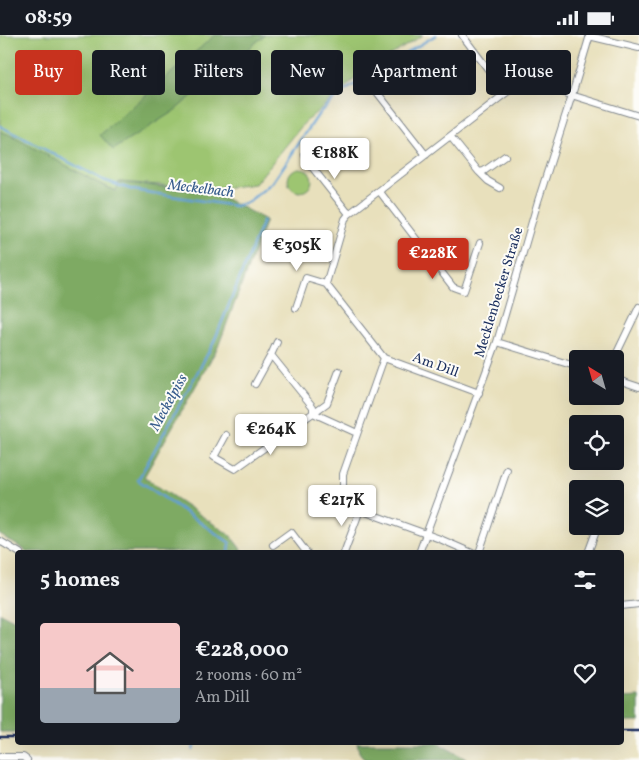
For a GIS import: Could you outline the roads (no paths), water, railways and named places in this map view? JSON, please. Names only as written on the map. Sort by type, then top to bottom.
[{"type":"street","points":[[462,35],[486,67]]},
{"type":"street","points":[[589,35],[639,48]]},
{"type":"street","name":"Mecklenbecker Straße","points":[[420,550],[497,342],[589,35]]},
{"type":"street","points":[[380,95],[426,155]]},
{"type":"street","points":[[326,284],[345,219],[503,95]]},
{"type":"street","points":[[572,95],[639,116]]},
{"type":"street","points":[[450,136],[479,172],[488,181],[500,188]]},
{"type":"street","points":[[305,155],[308,162],[350,215]]},
{"type":"street","points":[[479,172],[484,171],[505,156]]},
{"type":"street","points":[[380,192],[453,287],[464,291],[480,243]]},
{"type":"street","points":[[296,308],[306,278],[326,284],[384,358],[343,474],[342,488],[348,499],[360,509],[426,533],[465,550]]},
{"type":"street","points":[[618,350],[639,307]]},
{"type":"street","points":[[255,384],[277,342]]},
{"type":"street","points":[[497,342],[569,364]]},
{"type":"street","points":[[271,355],[313,407],[313,413]]},
{"type":"street","name":"Am Dill","points":[[384,358],[479,393]]},
{"type":"street","points":[[226,435],[214,457],[235,469],[327,403],[339,371]]},
{"type":"street","points":[[624,382],[639,387]]},
{"type":"street","points":[[313,413],[357,433]]},
{"type":"street","points":[[480,550],[508,470]]},
{"type":"street","points":[[345,550],[360,509]]},
{"type":"street","points":[[273,545],[292,532],[305,550]]},
{"type":"street","points":[[589,550],[595,535]]},
{"type":"street","points":[[0,541],[15,550]]},
{"type":"street","points":[[624,606],[639,604]]},
{"type":"street","points":[[0,757],[23,757],[27,760]]},
{"type":"waterway","name":"Meckelbach","points":[[0,126],[103,180],[133,190],[235,206],[248,202],[273,182],[320,112],[341,93],[436,35]]},
{"type":"waterway","name":"Meckelpiss","points":[[229,550],[230,543],[138,480],[213,344],[263,221]]},
{"type":"waterway","name":"Meckelpiss","points":[[193,750],[194,745]]},
{"type":"railway","points":[[624,731],[639,731]]},
{"type":"railway","points":[[0,737],[15,737]]}]
